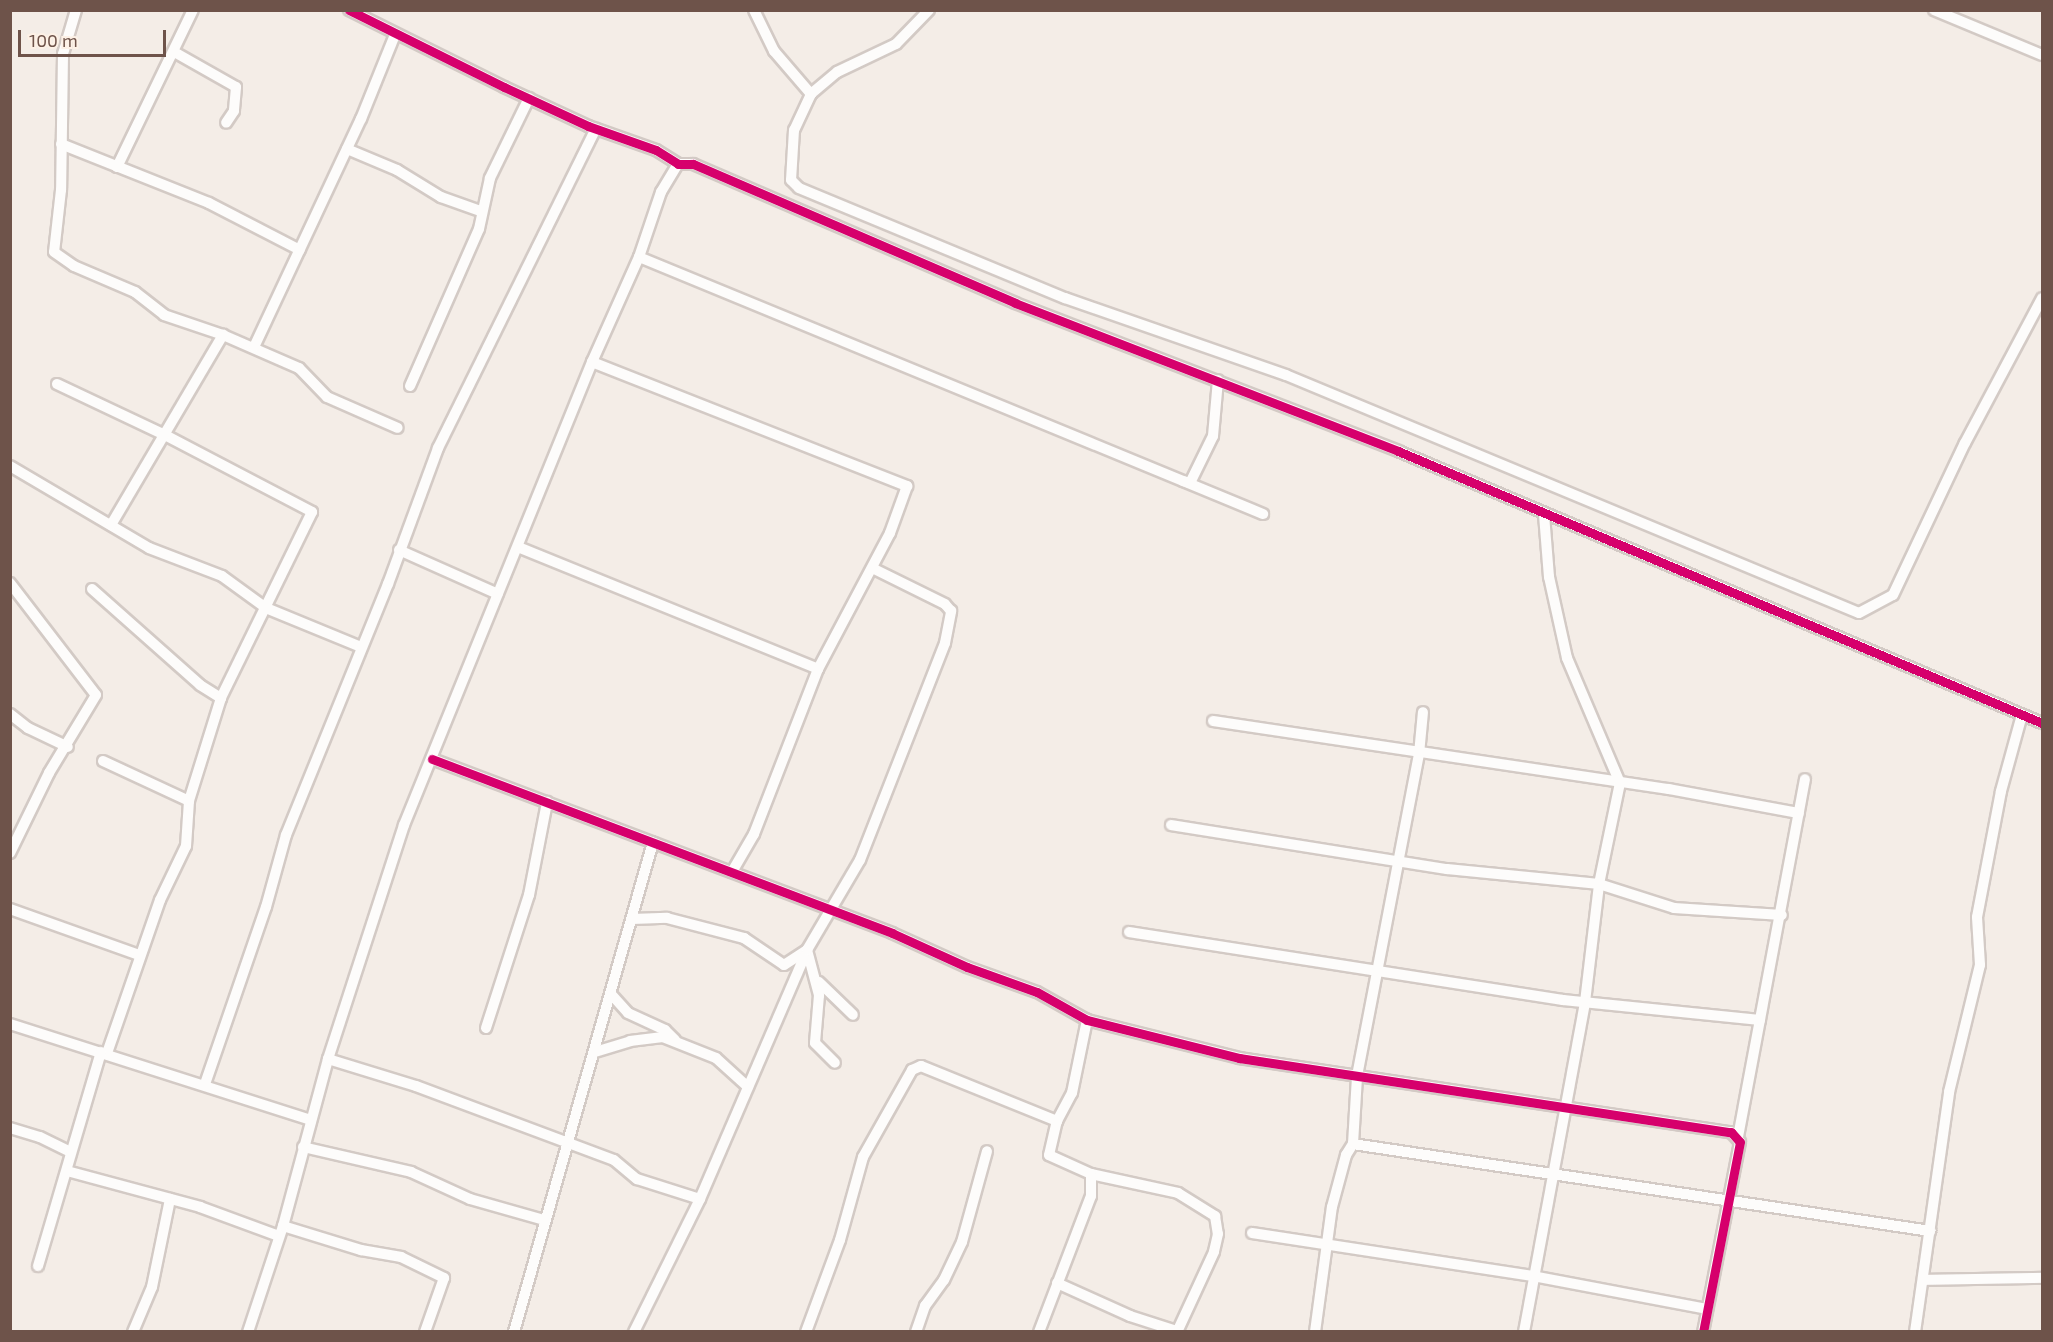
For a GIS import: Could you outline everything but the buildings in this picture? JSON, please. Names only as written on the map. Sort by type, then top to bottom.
[{"type":"street","points":[[76,10],[63,54],[61,190],[54,252],[74,266],[135,292],[164,315],[254,347],[299,368],[327,397],[398,428]]},
{"type":"street","points":[[117,168],[176,53],[193,10]]},
{"type":"street","points":[[349,10],[395,35],[529,98],[596,129],[656,150],[678,164],[693,164],[1015,303],[1398,451],[1544,515],[2043,723]]},
{"type":"street","points":[[754,10],[774,51],[811,94]]},
{"type":"street","points":[[929,10],[896,44],[837,72],[811,94],[794,130],[791,180],[816,197],[1065,298],[1286,375],[1859,613],[1893,595],[1965,443],[2043,298]]},
{"type":"street","points":[[1934,10],[2043,55]]},
{"type":"street","points":[[254,347],[346,149],[395,35]]},
{"type":"street","points":[[176,53],[236,87],[234,111],[226,123]]},
{"type":"street","points":[[410,386],[479,229],[480,211],[490,178],[529,98]]},
{"type":"street","points":[[205,1084],[266,907],[286,835],[438,448],[596,129]]},
{"type":"street","points":[[61,144],[209,203],[300,250]]},
{"type":"street","points":[[346,149],[397,170],[441,196],[480,211]]},
{"type":"street","points":[[248,1332],[281,1231],[328,1059],[397,844],[592,362],[639,257],[661,192],[678,164]]},
{"type":"street","points":[[639,257],[1263,514]]},
{"type":"street","points":[[111,525],[223,335]]},
{"type":"street","points":[[592,362],[907,486],[872,568],[818,669],[754,834],[732,872]]},
{"type":"street","points":[[1180,480],[1190,483],[1202,465],[1213,436],[1218,380]]},
{"type":"street","points":[[38,1266],[71,1152],[104,1052],[139,955],[186,846],[189,801],[221,698],[312,512],[165,435],[57,384]]},
{"type":"street","points":[[10,466],[163,555],[222,576],[266,608],[361,647]]},
{"type":"street","points":[[1524,1332],[1585,1002],[1599,884],[1620,783],[1567,658],[1549,577],[1544,515]]},
{"type":"street","points":[[518,547],[818,669]]},
{"type":"street","points":[[399,550],[498,594]]},
{"type":"street","points":[[634,1332],[700,1199],[807,950],[860,860],[951,621],[951,612],[945,604],[872,568]]},
{"type":"street","points":[[10,583],[94,688],[94,703],[68,747],[49,773],[10,853]]},
{"type":"street","points":[[92,589],[200,685],[221,698]]},
{"type":"street","points":[[1315,1332],[1325,1243],[1339,1180],[1353,1144],[1357,1076],[1419,754],[1423,712]]},
{"type":"street","points":[[10,714],[28,728],[68,747]]},
{"type":"street","points":[[1915,1332],[1949,1092],[1980,965],[1977,917],[2001,791],[2022,715]]},
{"type":"street","points":[[1213,721],[1620,783],[1799,813]]},
{"type":"street","points":[[432,759],[831,909],[1037,992],[1087,1020],[1239,1058],[1723,1131],[1738,1137]]},
{"type":"street","points":[[103,761],[189,801]]},
{"type":"street","points":[[1703,1332],[1730,1198],[1738,1137],[1782,915],[1805,779]]},
{"type":"street","points":[[486,1028],[529,896],[547,802]]},
{"type":"street","points":[[1171,825],[1398,861],[1599,884],[1674,908],[1782,915]]},
{"type":"street","points":[[514,1332],[565,1144],[595,1052],[653,842]]},
{"type":"street","points":[[10,909],[139,955]]},
{"type":"street","points":[[633,919],[667,918],[744,938],[784,965],[807,950]]},
{"type":"street","points":[[1129,932],[1585,1002],[1760,1020]]},
{"type":"street","points":[[807,950],[822,989],[853,1015]]},
{"type":"street","points":[[817,978],[820,1020],[815,1043],[835,1064]]},
{"type":"street","points":[[611,994],[628,1013],[665,1030],[676,1041]]},
{"type":"street","points":[[1057,1284],[1130,1316],[1178,1332],[1214,1252],[1218,1233],[1215,1216],[1198,1202],[1178,1193],[1091,1174],[1049,1155],[1057,1121],[1072,1094],[1087,1020]]},
{"type":"street","points":[[10,1024],[205,1084],[310,1120]]},
{"type":"street","points":[[595,1052],[653,1037],[676,1041],[716,1058],[747,1088]]},
{"type":"street","points":[[328,1059],[416,1086],[565,1144],[614,1160],[637,1179],[700,1199]]},
{"type":"street","points":[[806,1332],[840,1240],[863,1157],[916,1066],[1057,1121]]},
{"type":"street","points":[[10,1128],[40,1137],[71,1152]]},
{"type":"street","points":[[1353,1144],[1553,1171],[1930,1231]]},
{"type":"street","points":[[303,1147],[411,1172],[470,1198],[544,1220]]},
{"type":"street","points":[[916,1332],[925,1306],[944,1280],[962,1242],[987,1151]]},
{"type":"street","points":[[67,1171],[281,1231],[401,1257],[444,1278],[425,1332]]},
{"type":"street","points":[[1039,1332],[1091,1196],[1091,1174]]},
{"type":"street","points":[[133,1332],[152,1287],[170,1199]]},
{"type":"street","points":[[1252,1233],[1533,1276],[1707,1309]]},
{"type":"street","points":[[1923,1280],[2043,1278]]},
{"type":"cycle path","points":[[349,10],[504,87],[588,126],[656,150],[678,164],[693,164],[1015,303],[1398,451],[2042,723]]},
{"type":"cycle path","points":[[432,759],[892,933],[967,967],[1037,992],[1087,1020],[1239,1058],[1731,1132],[1740,1142],[1703,1332]]}]
